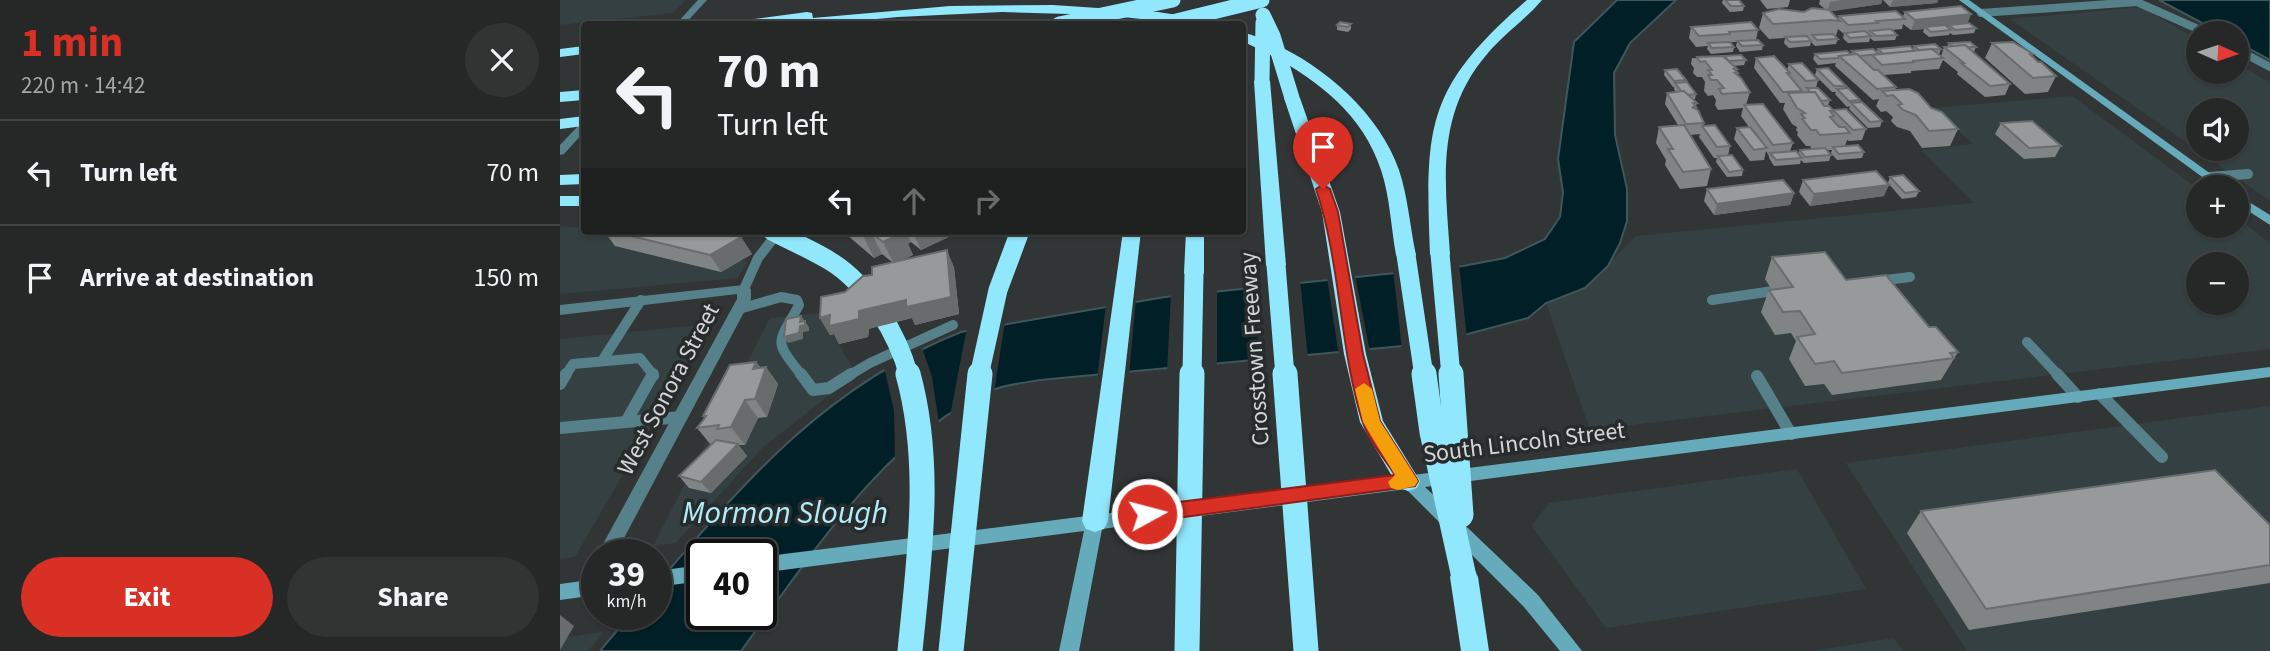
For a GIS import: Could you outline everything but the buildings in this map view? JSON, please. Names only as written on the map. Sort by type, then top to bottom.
[{"type":"highway","points":[[766,21],[902,0]]},
{"type":"highway","points":[[1122,21],[1163,0]]},
{"type":"highway","points":[[1073,21],[1173,0]]},
{"type":"highway","points":[[1194,21],[1201,0]]},
{"type":"highway","points":[[1201,0],[1201,21]]},
{"type":"highway","points":[[1197,21],[1228,0]]},
{"type":"highway","points":[[1464,577],[1455,414],[1440,254],[1437,181],[1445,109],[1459,80],[1482,51],[1535,0]]},
{"type":"highway","points":[[816,21],[920,8],[1029,2],[1096,5],[1196,21]]},
{"type":"highway","points":[[1179,21],[1262,5],[1331,212],[1355,354],[1372,422],[1408,481]]},
{"type":"highway","name":"Crosstown Freeway","points":[[1262,5],[1262,81],[1306,651]]},
{"type":"highway","points":[[1246,38],[1291,59],[1343,97],[1373,135],[1389,169],[1406,256],[1432,432],[1464,577],[1475,651]]},
{"type":"highway","points":[[560,53],[581,50]]},
{"type":"highway","points":[[560,97],[581,95]]},
{"type":"highway","points":[[560,124],[581,123]]},
{"type":"highway","points":[[560,180],[581,179]]},
{"type":"highway","points":[[560,201],[581,201]]},
{"type":"highway","points":[[780,235],[824,256],[861,287],[891,324],[911,372],[920,429],[921,491],[910,651]]},
{"type":"highway","points":[[951,651],[976,394],[983,350],[998,289],[1018,235]]},
{"type":"highway","points":[[1095,520],[1121,299],[1131,235]]},
{"type":"highway","points":[[1187,651],[1195,235]]},
{"type":"street","points":[[683,21],[703,0]]},
{"type":"street","points":[[1964,0],[2206,175]]},
{"type":"street","points":[[560,152],[581,127]]},
{"type":"street","points":[[2249,206],[2270,221]]},
{"type":"street","name":"West Sonora Street","points":[[560,310],[744,289],[744,299],[739,309],[615,539]]},
{"type":"street","name":"South Lincoln Street","points":[[777,563],[2270,372]]},
{"type":"street","points":[[1408,481],[1531,601],[1572,651]]},
{"type":"street","points":[[1069,651],[1095,520]]},
{"type":"street","points":[[560,592],[581,586]]},
{"type":"lane","points":[[1981,13],[2137,2],[2186,24]]},
{"type":"lane","points":[[2249,56],[2270,67]]},
{"type":"lane","points":[[2235,175],[2248,174]]},
{"type":"lane","points":[[744,289],[758,258],[776,235]]},
{"type":"lane","points":[[1862,283],[1910,277]]},
{"type":"lane","points":[[1712,299],[1773,291]]},
{"type":"lane","points":[[739,309],[781,298],[797,300],[799,305],[780,340],[780,347],[813,390],[829,388],[870,363],[953,325]]},
{"type":"lane","points":[[602,361],[640,300]]},
{"type":"lane","points":[[2027,342],[2078,397]]},
{"type":"lane","points":[[560,384],[573,364],[640,358],[654,376],[626,422]]},
{"type":"lane","points":[[1757,376],[1791,434]]},
{"type":"lane","points":[[2100,394],[2162,457]]},
{"type":"lane","points":[[560,428],[681,417]]},
{"type":"shaded area","points":[[560,0],[686,0],[673,13],[560,25]]},
{"type":"shaded area","points":[[2142,7],[2186,33],[2186,84],[2249,84],[2249,70],[2270,83],[2270,201],[2249,186],[2249,175],[2233,175],[2213,161],[2249,161],[2249,98],[2186,98],[2186,142],[2010,19]]},
{"type":"shaded area","points":[[2072,96],[2186,180],[2186,238],[2249,238],[2249,227],[2270,243],[2270,349],[1590,430],[1546,303],[1585,288],[1636,236],[1974,203],[1921,150],[1973,144],[1933,108]]},
{"type":"shaded area","points":[[560,226],[581,228],[581,235],[669,235],[747,262],[738,278],[560,294]]},
{"type":"shaded area","points":[[821,313],[856,374],[762,448],[676,543],[672,544],[672,539],[657,539],[770,318]]},
{"type":"shaded area","points":[[710,324],[585,539],[581,539],[581,547],[575,557],[560,559],[560,339]]},
{"type":"shaded area","points":[[2270,406],[2270,651],[1967,651],[1846,463]]},
{"type":"shaded area","points":[[1797,469],[1866,589],[1606,628],[1533,528],[1533,524],[1549,503]]},
{"type":"shaded area","points":[[604,632],[588,651],[560,651],[560,638]]},
{"type":"shaded area","points":[[1894,638],[1902,651],[1810,651]]},
{"type":"water","name":"Mormon Slough","points":[[1617,0],[1676,0],[1630,43],[1614,73],[1615,135],[1627,189],[1627,221],[1620,243],[1608,266],[1585,288],[1546,303],[1528,318],[1434,343],[1040,380],[998,388],[954,411],[918,437],[884,469],[822,540],[777,602],[777,539],[696,539],[757,472],[830,407],[913,354],[961,332],[1165,297],[1463,266],[1505,258],[1545,239],[1560,217],[1563,192],[1558,159],[1574,42]]},
{"type":"water","points":[[2159,0],[2270,0],[2270,60],[2249,49],[2249,21],[2198,21]]},
{"type":"water","name":"Mormon Slough","points":[[686,551],[686,630],[756,630],[741,651],[600,651],[618,630],[672,630],[672,567]]},
{"type":"pier","points":[[1459,263],[1467,339],[1435,347],[1402,350],[1393,269]]},
{"type":"pier","points":[[1355,275],[1370,352],[1339,356],[1327,278]]},
{"type":"pier","points":[[1300,278],[1308,359],[1259,363],[1255,283]]},
{"type":"pier","points":[[1217,287],[1217,367],[1167,372],[1171,292]]},
{"type":"pier","points":[[1136,299],[1129,375],[1097,379],[1106,304]]},
{"type":"pier","points":[[1005,321],[994,393],[950,416],[967,327]]},
{"type":"pier","points":[[921,345],[932,377],[939,423],[895,462],[894,411],[884,367]]},
{"type":"slow traffic","points":[[1364,389],[1372,422],[1408,481],[1398,482]]},
{"type":"route","points":[[1147,514],[1408,481],[1372,422],[1355,354],[1331,212],[1323,189]]}]
